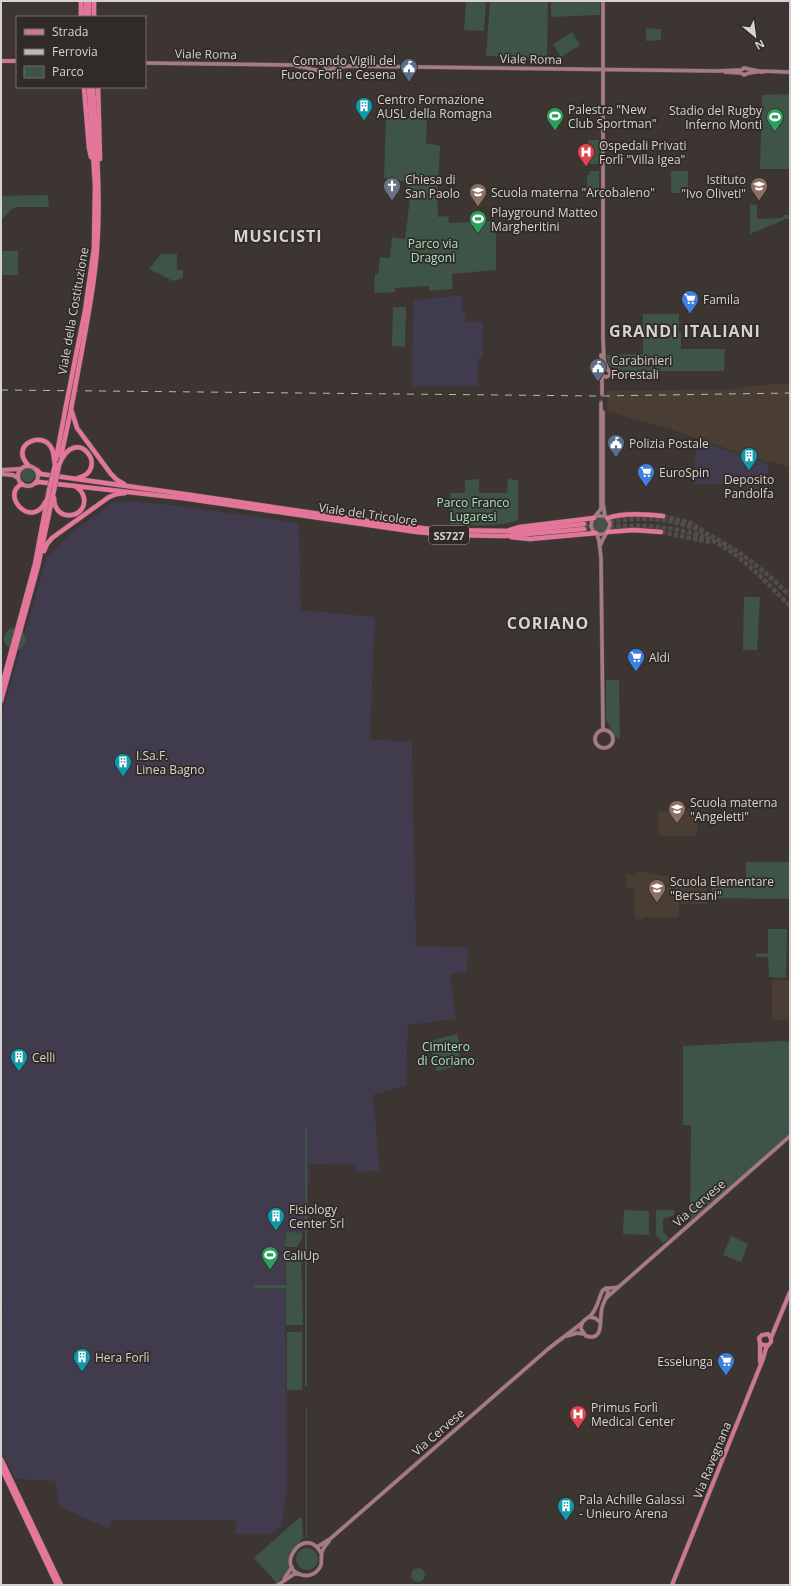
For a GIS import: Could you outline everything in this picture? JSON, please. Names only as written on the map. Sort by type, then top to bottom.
[{"type":"highway","points":[[81,1],[81,16]]},
{"type":"highway","points":[[85,16],[86,1]]},
{"type":"highway","points":[[89,1],[89,16]]},
{"type":"highway","points":[[94,1],[94,16]]},
{"type":"highway","points":[[84,88],[88,148],[96,172]]},
{"type":"highway","name":"Viale della Costituzione","points":[[89,88],[96,172]]},
{"type":"highway","name":"Viale della Costituzione","points":[[57,465],[71,409],[94,248],[96,172],[93,88]]},
{"type":"highway","points":[[96,172],[100,152],[98,88]]},
{"type":"highway","name":"Viale della Costituzione","points":[[57,465],[79,350]]},
{"type":"highway","points":[[71,409],[77,428],[111,474],[117,480],[125,484],[150,492]]},
{"type":"highway","points":[[28,465],[24,461],[22,455],[23,448],[28,443],[36,440],[47,442],[53,452],[57,465]]},
{"type":"highway","points":[[38,566],[57,465],[62,456],[70,449],[80,448],[88,453],[92,463],[88,473],[85,476],[75,479]]},
{"type":"highway","points":[[37,470],[41,474],[150,492]]},
{"type":"highway","points":[[35,483],[39,482],[150,492]]},
{"type":"highway","points":[[22,484],[19,485],[14,491],[14,498],[16,505],[25,512],[32,512],[40,509],[52,490]]},
{"type":"highway","points":[[52,490],[58,511],[62,514],[72,516],[81,510],[85,501],[82,491],[73,486]]},
{"type":"highway","points":[[1,701],[22,621],[47,502],[52,490]]},
{"type":"highway","points":[[1,689],[38,566],[45,548],[52,538],[113,495],[121,493],[140,495],[150,492]]},
{"type":"highway","name":"Viale del Tricolore","points":[[150,492],[315,515],[417,532],[452,535],[505,534],[584,526]]},
{"type":"highway","points":[[606,517],[647,514],[663,516]]},
{"type":"highway","points":[[505,534],[520,527],[594,518]]},
{"type":"highway","points":[[607,532],[634,530],[661,532]]},
{"type":"highway","points":[[505,534],[530,539],[596,533]]},
{"type":"highway","points":[[1,1459],[62,1585]]},
{"type":"highway","points":[[1,1467],[57,1585]]},
{"type":"main road","points":[[603,1],[603,338],[601,360],[606,370],[610,372],[610,375],[604,376]]},
{"type":"main road","points":[[1,61],[16,61]]},
{"type":"main road","name":"Viale Roma","points":[[146,63],[309,66]]},
{"type":"main road","points":[[321,64],[325,68],[322,71],[309,66],[321,64]]},
{"type":"main road","name":"Viale Roma","points":[[325,68],[344,66],[741,71]]},
{"type":"main road","points":[[747,71],[744,75],[741,71],[744,68],[747,71],[790,72]]},
{"type":"main road","points":[[602,394],[602,385],[606,370]]},
{"type":"main road","points":[[601,550],[596,533],[591,526],[594,518],[600,510],[601,403],[603,417],[603,498],[606,517],[610,525],[602,542],[601,550],[603,730]]},
{"type":"main road","points":[[1,470],[20,469],[28,465],[37,470],[38,477],[35,483],[29,486],[22,484],[18,478],[13,475],[1,474]]},
{"type":"main road","points":[[18,478],[20,469]]},
{"type":"main road","points":[[594,518],[599,515],[606,517]]},
{"type":"main road","points":[[596,533],[602,534],[607,532]]},
{"type":"main road","points":[[603,730],[609,732],[613,737],[612,743],[606,748],[600,747],[595,741],[596,735],[603,730]]},
{"type":"main road","name":"Via Cervese","points":[[606,1298],[790,1136]]},
{"type":"main road","name":"Via Cervese","points":[[283,1581],[292,1567],[290,1557],[294,1549],[307,1543],[317,1547],[330,1539],[536,1358],[589,1317],[598,1305],[602,1291],[606,1288],[614,1288],[622,1284]]},
{"type":"main road","name":"Via Cervese","points":[[559,1340],[577,1333],[584,1334],[589,1337],[597,1335],[600,1331],[601,1308],[608,1292],[606,1288]]},
{"type":"main road","points":[[776,1328],[767,1334],[760,1336],[760,1343],[763,1345],[768,1345],[771,1342],[771,1338],[776,1328],[790,1292]]},
{"type":"main road","points":[[589,1317],[595,1318],[600,1322]]},
{"type":"main road","points":[[582,1323],[581,1329],[584,1334]]},
{"type":"main road","points":[[767,1334],[771,1338]]},
{"type":"main road","name":"Via Ravegnana","points":[[760,1343],[760,1364]]},
{"type":"main road","name":"Via Ravegnana","points":[[672,1585],[768,1345]]},
{"type":"main road","name":"Via Cervese","points":[[278,1585],[294,1574],[309,1575],[318,1571],[322,1564],[323,1548],[330,1539]]},
{"type":"main road","points":[[317,1547],[322,1553]]},
{"type":"main road","points":[[292,1567],[299,1574]]},
{"type":"shaded area","points":[[462,295],[462,312],[465,313],[466,322],[483,322],[483,358],[478,359],[478,386],[412,386],[413,300]]},
{"type":"shaded area","points":[[777,384],[790,384],[790,468],[771,461],[769,463],[675,431],[607,411],[607,391],[737,389]]},
{"type":"shaded area","points":[[696,440],[768,464],[768,491],[746,490],[747,485],[694,484]]},
{"type":"shaded area","points":[[132,501],[180,506],[299,523],[301,610],[375,617],[370,739],[412,742],[416,946],[468,947],[467,972],[450,974],[456,1019],[408,1025],[406,1086],[373,1095],[380,1171],[356,1172],[355,1165],[309,1164],[308,1232],[285,1236],[287,1489],[282,1526],[271,1534],[235,1534],[236,1520],[112,1520],[110,1529],[59,1507],[55,1481],[15,1479],[1,1450],[1,1329],[3,1301],[1,1301],[1,716],[46,558],[73,531],[114,502]]},
{"type":"shaded area","name":"Scuola materna \"Angeletti\"","points":[[660,811],[697,811],[697,836],[662,836],[658,834],[658,813]]},
{"type":"shaded area","name":"Scuola Elementare \"Bersani\"","points":[[636,871],[679,878],[679,917],[643,917],[643,919],[635,919],[635,889],[627,888],[626,874],[635,876]]},
{"type":"shaded area","points":[[680,878],[707,883],[707,904],[679,904]]},
{"type":"shaded area","points":[[772,980],[790,980],[790,1020],[772,1020]]},
{"type":"green space","points":[[463,1],[486,1],[484,31],[464,30],[466,2]]},
{"type":"green space","points":[[490,1],[548,1],[547,58],[486,56]]},
{"type":"green space","points":[[551,1],[600,1],[600,15],[551,17]]},
{"type":"green space","points":[[646,28],[661,29],[661,40],[646,41]]},
{"type":"green space","points":[[572,32],[580,45],[561,57],[553,44],[559,40],[562,44],[560,40]]},
{"type":"green space","name":"Stadio del Rugby Inferno Monti","points":[[790,94],[790,169],[760,169],[762,95]]},
{"type":"green space","name":"Parco via Dragoni","points":[[386,117],[427,118],[426,143],[440,146],[437,196],[438,217],[448,216],[449,223],[496,221],[496,270],[452,274],[453,289],[429,291],[429,286],[427,286],[395,288],[395,292],[374,293],[375,274],[378,274],[380,257],[390,258],[392,237],[405,239],[411,190],[407,189],[408,182],[384,178]]},
{"type":"green space","points":[[588,140],[599,140],[599,164],[590,164],[590,158],[587,158]]},
{"type":"green space","points":[[590,171],[599,171],[599,191],[587,191],[587,175],[590,175]]},
{"type":"green space","points":[[671,171],[688,171],[688,193],[671,193]]},
{"type":"green space","points":[[48,195],[49,207],[16,207],[1,220],[1,196]]},
{"type":"green space","points":[[750,204],[757,205],[757,219],[782,218],[784,215],[790,215],[790,219],[786,219],[750,234]]},
{"type":"green space","points":[[1,251],[18,251],[18,275],[1,275]]},
{"type":"green space","points":[[161,254],[177,254],[177,270],[183,270],[183,278],[173,281],[149,269]]},
{"type":"green space","points":[[393,307],[406,307],[405,346],[403,347],[392,346]]},
{"type":"green space","points":[[643,314],[679,314],[681,349],[725,349],[724,371],[616,371],[608,364],[606,355],[643,354]]},
{"type":"green space","points":[[25,468],[31,468],[35,472],[35,478],[31,482],[25,482],[21,478],[21,472]]},
{"type":"green space","name":"Parco Franco Lugaresi","points":[[479,479],[479,493],[507,493],[508,479],[518,480],[518,520],[510,523],[493,525],[450,524],[450,493],[465,493],[465,480]]},
{"type":"green space","points":[[601,517],[607,519],[609,525],[607,531],[601,533],[595,531],[593,525],[595,519]]},
{"type":"green space","points":[[744,597],[760,597],[757,650],[743,650]]},
{"type":"green space","points":[[15,628],[23,631],[26,639],[23,647],[15,650],[7,647],[4,639],[7,631]]},
{"type":"green space","points":[[606,680],[619,680],[620,739],[616,737],[606,720]]},
{"type":"green space","points":[[746,862],[790,862],[790,899],[712,898],[712,878],[746,878]]},
{"type":"green space","points":[[768,929],[787,929],[786,978],[769,977],[768,957],[756,957],[756,954],[768,953]]},
{"type":"green space","name":"Cimitero di Coriano","points":[[457,1034],[461,1051],[459,1052],[462,1065],[437,1071],[429,1041]]},
{"type":"green space","points":[[780,1041],[790,1042],[790,1134],[690,1221],[691,1125],[683,1125],[683,1046]]},
{"type":"green space","points":[[305,1128],[307,1128],[307,1386],[305,1386]]},
{"type":"green space","points":[[624,1210],[649,1211],[649,1235],[623,1234]]},
{"type":"green space","points":[[656,1210],[674,1210],[674,1215],[663,1219],[663,1231],[669,1238],[663,1243],[656,1235]]},
{"type":"green space","points":[[286,1232],[302,1233],[302,1239],[297,1247],[285,1247]]},
{"type":"green space","points":[[731,1236],[748,1244],[741,1262],[723,1255]]},
{"type":"green space","points":[[286,1252],[296,1253],[301,1256],[303,1325],[286,1325],[286,1288],[253,1288],[253,1285],[286,1285]]},
{"type":"green space","points":[[287,1332],[302,1332],[302,1390],[287,1390]]},
{"type":"green space","points":[[307,1407],[307,1538],[306,1538]]},
{"type":"green space","points":[[300,1517],[302,1519],[303,1538],[290,1552],[288,1559],[289,1570],[275,1585],[273,1585],[276,1582],[254,1558]]},
{"type":"green space","points":[[307,1548],[315,1551],[318,1559],[315,1567],[307,1570],[299,1567],[296,1559],[299,1551]]},
{"type":"green space","points":[[415,1568],[421,1568],[425,1572],[425,1578],[421,1582],[415,1582],[411,1578],[411,1572]]},
{"type":"tunnel","points":[[601,403],[602,394]]},
{"type":"tunnel","points":[[663,516],[690,523],[704,531]]},
{"type":"tunnel","points":[[584,524],[654,519],[673,522],[692,528],[710,536],[745,557],[761,569],[790,596]]},
{"type":"tunnel","points":[[584,529],[619,526],[656,527],[692,533],[709,539],[724,547],[742,560],[790,606]]},
{"type":"tunnel","points":[[661,532],[710,542]]},
{"type":"railway","points":[[1,390],[600,396],[790,393]]},
{"type":"place","name":"Comando Vigili del Fuoco Forlì e Cesena","points":[[409,82]]},
{"type":"place","name":"Centro Formazione AUSL della Romagna","points":[[364,121]]},
{"type":"place","name":"Palestra \"New Club Sportman\"","points":[[555,131]]},
{"type":"place","name":"Stadio del Rugby Inferno Monti","points":[[775,132]]},
{"type":"place","name":"Ospedali Privati Forlì \"Villa Igea\"","points":[[586,167]]},
{"type":"place","name":"Chiesa di San Paolo","points":[[392,201]]},
{"type":"place","name":"Istituto \"Ivo Oliveti\"","points":[[759,201]]},
{"type":"place","name":"Scuola materna \"Arcobaleno\"","points":[[478,207]]},
{"type":"place","name":"Playground Matteo Margheritini","points":[[478,234]]},
{"type":"place","name":"Famila","points":[[690,314]]},
{"type":"place","name":"Carabinieri Forestali","points":[[598,382]]},
{"type":"place","name":"Polizia Postale","points":[[616,458]]},
{"type":"place","name":"Deposito Pandolfa","points":[[749,471]]},
{"type":"place","name":"EuroSpin","points":[[646,487]]},
{"type":"place","name":"Aldi","points":[[636,672]]},
{"type":"place","name":"I.Sa.F. Linea Bagno","points":[[123,777]]},
{"type":"place","name":"Scuola materna \"Angeletti\"","points":[[677,824]]},
{"type":"place","name":"Scuola Elementare \"Bersani\"","points":[[657,903]]},
{"type":"place","name":"Celli","points":[[19,1072]]},
{"type":"place","name":"Fisiology Center Srl","points":[[276,1231]]},
{"type":"place","name":"CaliUp","points":[[270,1270]]},
{"type":"place","name":"Hera Forlì","points":[[82,1372]]},
{"type":"place","name":"Esselunga","points":[[726,1376]]},
{"type":"place","name":"Primus Forlì Medical Center","points":[[578,1429]]},
{"type":"place","name":"Pala Achille Galassi - Unieuro Arena","points":[[566,1521]]},
{"type":"district","name":"MUSICISTI","points":[[278,236]]},
{"type":"district","name":"GRANDI ITALIANI","points":[[685,331]]},
{"type":"district","name":"CORIANO","points":[[548,623]]}]
